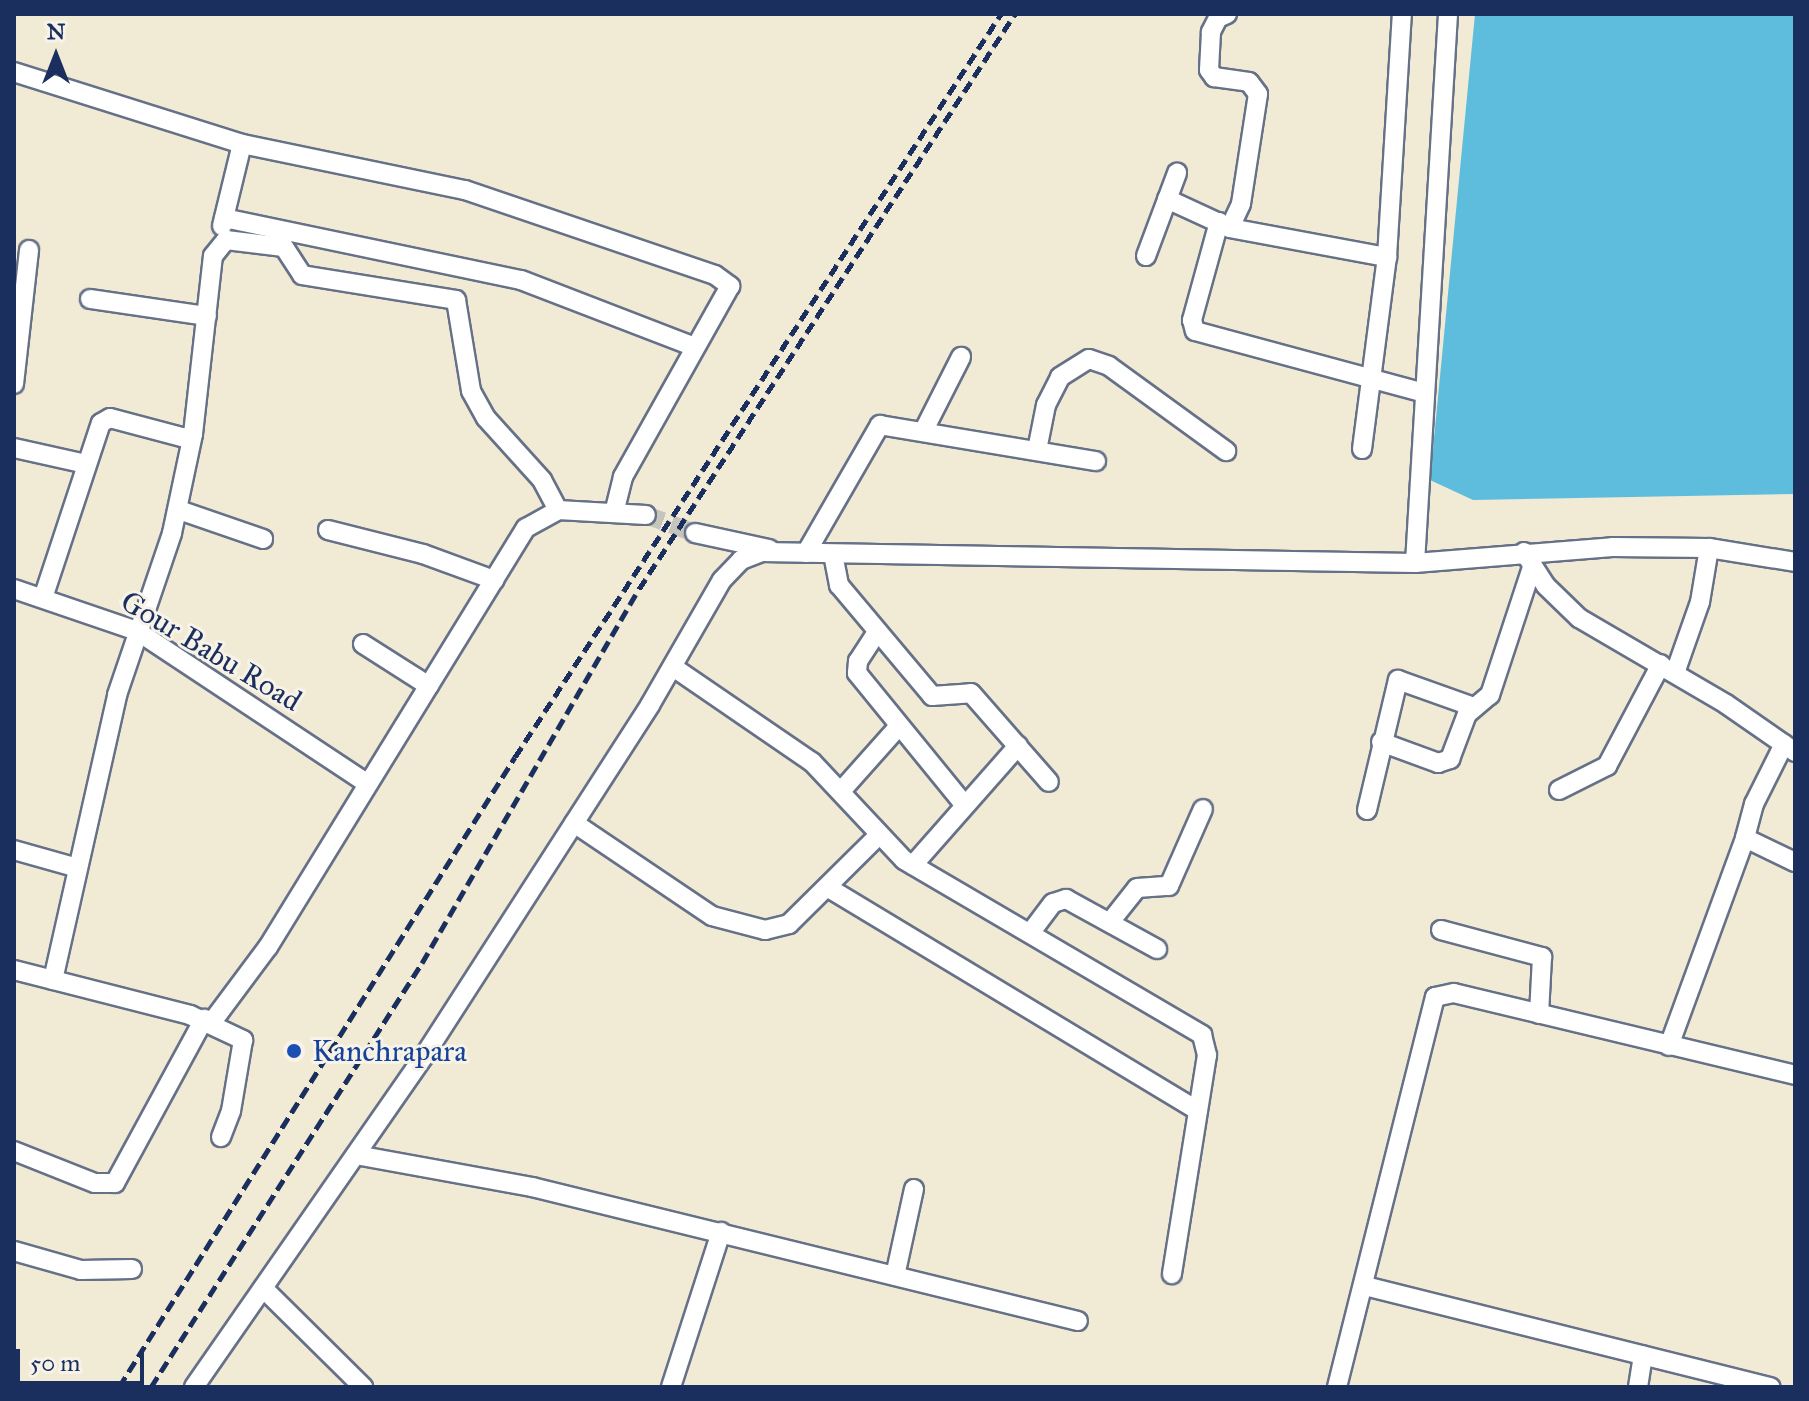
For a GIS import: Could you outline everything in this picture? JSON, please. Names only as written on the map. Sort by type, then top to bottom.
[{"type":"street","points":[[1227,14],[1218,18],[1211,32],[1209,70],[1214,77],[1249,82],[1258,94],[1241,204],[1224,225],[1192,320],[1195,331],[1374,382],[1424,393]]},
{"type":"street","points":[[1362,449],[1374,382],[1387,257],[1402,14]]},
{"type":"street","points":[[1415,563],[1424,393],[1436,267],[1448,14]]},
{"type":"street","points":[[14,72],[242,144],[465,190],[715,275],[730,286],[623,477],[614,512]]},
{"type":"street","points":[[53,980],[117,695],[179,510],[193,434],[217,245],[242,144]]},
{"type":"street","points":[[1146,256],[1177,173]]},
{"type":"street","points":[[1167,199],[1224,225],[1387,257]]},
{"type":"street","points":[[224,218],[521,280],[695,347]]},
{"type":"street","points":[[217,245],[226,240],[277,244],[289,251],[302,275],[456,300],[471,391],[486,418],[542,480],[558,510]]},
{"type":"street","points":[[14,384],[18,316],[29,250]]},
{"type":"street","points":[[90,299],[207,316]]},
{"type":"street","points":[[924,430],[961,357]]},
{"type":"street","points":[[1037,450],[1049,395],[1060,377],[1089,359],[1109,366],[1226,451]]},
{"type":"street","points":[[43,598],[98,428],[110,418],[185,438],[193,434]]},
{"type":"street","points":[[806,553],[876,427],[886,423],[1096,461]]},
{"type":"street","points":[[14,448],[86,464]]},
{"type":"street","points":[[179,510],[263,539]]},
{"type":"street","points":[[14,1151],[95,1183],[115,1183],[208,1021],[268,947],[526,528],[558,510],[646,515]]},
{"type":"street","points":[[328,530],[423,554],[494,580]]},
{"type":"street","points":[[695,533],[783,552]]},
{"type":"street","points":[[1559,790],[1599,773],[1615,756],[1668,668],[1700,602],[1709,548]]},
{"type":"street","points":[[194,1387],[424,1056],[673,667],[722,580],[741,560],[762,552],[783,552],[1415,563],[1709,548],[1795,562]]},
{"type":"street","points":[[833,554],[839,585],[932,696],[971,693],[1049,782]]},
{"type":"street","points":[[1528,559],[1579,618],[1668,668],[1790,748],[1754,804],[1745,838],[1669,1046]]},
{"type":"street","points":[[1381,742],[1442,763],[1450,759],[1474,707],[1490,695],[1528,559]]},
{"type":"street","name":"Gour Babu Road","points":[[14,589],[137,631],[368,784]]},
{"type":"street","points":[[877,632],[858,661],[857,673],[964,804]]},
{"type":"street","points":[[363,644],[429,686]]},
{"type":"street","points":[[673,667],[785,742],[842,790],[879,835],[913,865],[1202,1035],[1207,1055],[1172,1274]]},
{"type":"street","points":[[1367,810],[1398,680],[1474,707]]},
{"type":"street","points":[[842,790],[899,726]]},
{"type":"street","points":[[913,865],[1018,746]]},
{"type":"street","points":[[1110,922],[1137,888],[1169,886],[1203,809]]},
{"type":"street","points":[[574,823],[725,921],[779,929],[879,835]]},
{"type":"street","points":[[1745,838],[1795,862]]},
{"type":"street","points":[[14,850],[78,868]]},
{"type":"street","points":[[827,887],[1198,1111]]},
{"type":"street","points":[[1031,932],[1059,899],[1110,922],[1157,949]]},
{"type":"street","points":[[1441,930],[1542,957],[1539,1014]]},
{"type":"street","points":[[14,970],[208,1021],[243,1040],[244,1050],[221,1137]]},
{"type":"street","points":[[1337,1387],[1365,1286],[1428,1007],[1435,997],[1454,993],[1795,1075]]},
{"type":"street","points":[[356,1155],[532,1187],[1078,1321]]},
{"type":"street","points":[[895,1276],[914,1189]]},
{"type":"street","points":[[671,1387],[721,1232]]},
{"type":"street","points":[[14,1251],[81,1270],[132,1269]]},
{"type":"street","points":[[1365,1286],[1771,1387]]},
{"type":"street","points":[[263,1288],[363,1387]]},
{"type":"street","points":[[1638,1387],[1643,1355]]},
{"type":"water","points":[[1475,14],[1795,14],[1795,494],[1473,500],[1430,480]]},
{"type":"tunnel","points":[[646,515],[695,533]]},
{"type":"railway","points":[[119,1387],[515,757],[1001,14]]},
{"type":"railway","points":[[151,1387],[422,963],[639,589],[1015,14]]},
{"type":"place","name":"Kanchrapara","points":[[294,1051]]}]
